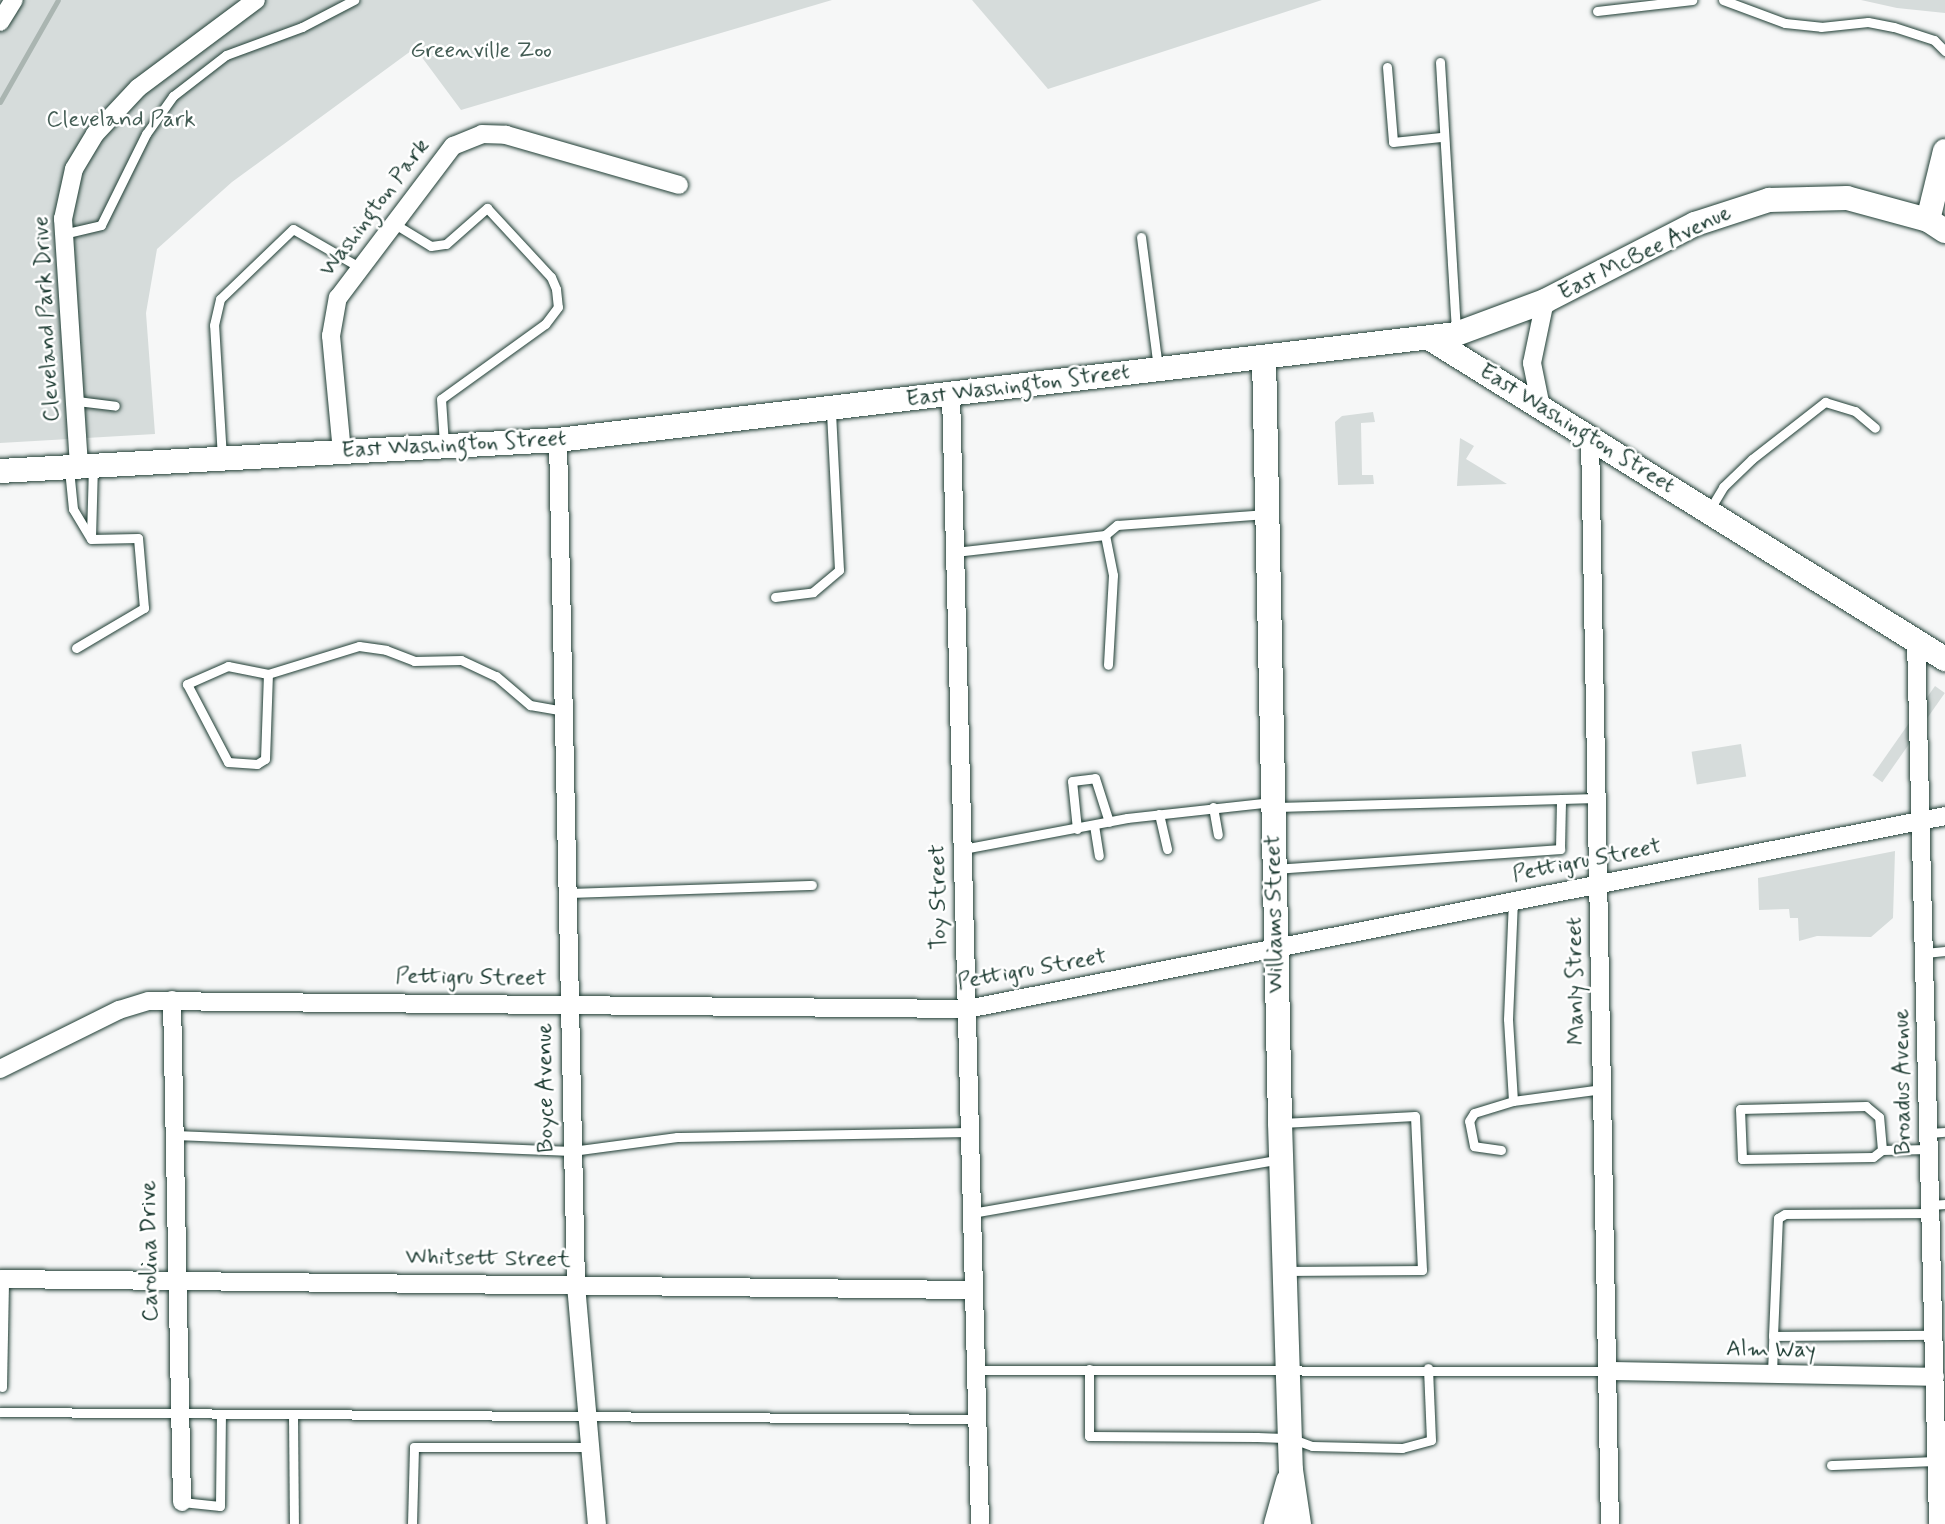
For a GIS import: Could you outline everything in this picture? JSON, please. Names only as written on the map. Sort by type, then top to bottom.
[{"type":"street","points":[[0,22],[13,0]]},
{"type":"street","name":"Cleveland Park Drive","points":[[80,466],[63,234],[69,183],[95,134],[173,58],[256,0]]},
{"type":"street","name":"Washington Park","points":[[342,452],[332,324],[338,298],[453,146],[482,134],[506,135],[679,186]]},
{"type":"street","points":[[1936,225],[1945,151]]},
{"type":"street","name":"East McBee Avenue","points":[[1429,338],[1456,334],[1545,301],[1695,224],[1769,200],[1847,198],[1936,225]]},
{"type":"street","points":[[1541,407],[1532,363],[1545,301]]},
{"type":"street","name":"East Washington Street","points":[[0,471],[558,440],[1429,338],[1945,659]]},
{"type":"street","name":"Williams Street","points":[[1264,357],[1281,1159],[1291,1470],[1298,1524]]},
{"type":"street","name":"Toy Street","points":[[951,394],[980,1524]]},
{"type":"street","name":"Manly Street","points":[[1590,437],[1610,1524]]},
{"type":"street","name":"Boyce Avenue","points":[[558,440],[576,1284],[597,1524]]},
{"type":"street","name":"Broadus Avenue","points":[[1916,640],[1936,1207],[1934,1335],[1940,1377],[1941,1461],[1938,1524]]},
{"type":"street","name":"Pettigru Street","points":[[0,1069],[118,1010],[149,1000],[967,1009],[1945,816]]},
{"type":"street","name":"Carolina Drive","points":[[172,1000],[175,1279],[182,1502]]},
{"type":"street","name":"Whitsett Street","points":[[2,1279],[974,1290]]},
{"type":"street","name":"Alm Way","points":[[1607,1371],[1940,1377]]},
{"type":"street","name":"Williams Street","points":[[1276,1524],[1291,1470]]},
{"type":"lane","points":[[63,234],[101,225],[146,134],[173,96],[226,55],[302,27],[354,0]]},
{"type":"lane","points":[[1597,11],[1692,0]]},
{"type":"lane","points":[[1723,0],[1785,23],[1821,27],[1868,22],[1894,27],[1934,40],[1945,51]]},
{"type":"lane","points":[[1440,62],[1441,137],[1456,334]]},
{"type":"lane","points":[[1387,67],[1394,142],[1441,137]]},
{"type":"lane","points":[[393,223],[431,246],[446,244],[487,208],[551,277],[556,289],[558,307],[545,324],[441,398],[444,446]]},
{"type":"lane","points":[[222,459],[215,326],[220,299],[293,229],[359,267]]},
{"type":"lane","points":[[1141,237],[1158,369]]},
{"type":"lane","points":[[77,401],[116,406]]},
{"type":"lane","points":[[1709,510],[1723,487],[1752,460],[1825,402],[1855,411],[1875,428]]},
{"type":"lane","points":[[775,597],[813,592],[839,570],[831,408]]},
{"type":"lane","points":[[80,466],[73,509],[91,539]]},
{"type":"lane","points":[[80,466],[91,539]]},
{"type":"lane","points":[[955,552],[1105,535],[1117,525],[1269,514]]},
{"type":"lane","points":[[1105,535],[1113,575],[1108,665]]},
{"type":"lane","points":[[76,649],[144,608],[138,538],[91,539]]},
{"type":"lane","points":[[268,674],[265,759],[257,764],[228,762],[187,684],[228,666],[268,674],[359,646],[414,661],[461,660],[496,676],[530,705],[563,711]]},
{"type":"lane","points":[[1077,829],[1072,781],[1095,778],[1109,822]]},
{"type":"lane","points":[[963,849],[1109,822],[1213,807],[1597,798]]},
{"type":"lane","points":[[1273,869],[1560,849],[1561,800]]},
{"type":"lane","points":[[1213,807],[1218,835]]},
{"type":"lane","points":[[1159,814],[1167,849]]},
{"type":"lane","points":[[1094,825],[1099,856]]},
{"type":"lane","points":[[566,893],[812,885]]},
{"type":"lane","points":[[1513,901],[1513,1101]]},
{"type":"lane","points":[[1925,953],[1945,951]]},
{"type":"lane","points":[[1501,1150],[1474,1146],[1469,1121],[1474,1113],[1513,1101],[1602,1089]]},
{"type":"lane","points":[[1882,1150],[1879,1117],[1866,1106],[1740,1109],[1742,1159],[1873,1157],[1882,1150],[1934,1138]]},
{"type":"lane","points":[[1280,1123],[1415,1116],[1422,1270],[1285,1271]]},
{"type":"lane","points":[[173,1135],[572,1151],[677,1137],[969,1132]]},
{"type":"lane","points":[[972,1213],[1281,1159]]},
{"type":"lane","points":[[1772,1374],[1778,1218],[1785,1214],[1936,1207]]},
{"type":"lane","points":[[2,1279],[2,1387]]},
{"type":"lane","points":[[1773,1336],[1934,1335]]},
{"type":"lane","points":[[975,1370],[1428,1368],[1607,1371]]},
{"type":"lane","points":[[1088,1369],[1089,1436],[1290,1438],[1312,1446],[1423,1445],[1431,1440],[1433,1428],[1428,1368]]},
{"type":"lane","points":[[0,1412],[976,1419]]},
{"type":"lane","points":[[182,1502],[220,1506],[221,1414]]},
{"type":"lane","points":[[293,1414],[294,1524]]},
{"type":"lane","points":[[412,1524],[414,1447],[589,1447]]},
{"type":"lane","points":[[1831,1465],[1941,1461]]},
{"type":"green space","name":"Cleveland Park","points":[[0,0],[832,0],[461,110],[415,48],[232,182],[157,249],[146,313],[155,434],[0,443]]},
{"type":"green space","points":[[972,0],[1322,0],[1048,89]]},
{"type":"green space","points":[[1861,0],[1945,0],[1945,13],[1897,8]]},
{"type":"green space","points":[[1373,412],[1375,422],[1361,423],[1362,475],[1373,475],[1374,484],[1338,485],[1335,422],[1342,416]]},
{"type":"green space","points":[[1460,438],[1474,446],[1466,459],[1507,484],[1457,486]]},
{"type":"green space","points":[[1935,686],[1945,693],[1882,782],[1872,775]]},
{"type":"green space","points":[[1741,744],[1746,777],[1697,784],[1692,752]]},
{"type":"green space","points":[[1895,851],[1893,918],[1871,937],[1817,936],[1799,941],[1798,918],[1790,918],[1789,909],[1759,910],[1758,878]]},
{"type":"waterway","points":[[0,102],[58,0]]},
{"type":"park label","name":"Greenville Zoo","points":[[481,51]]}]
